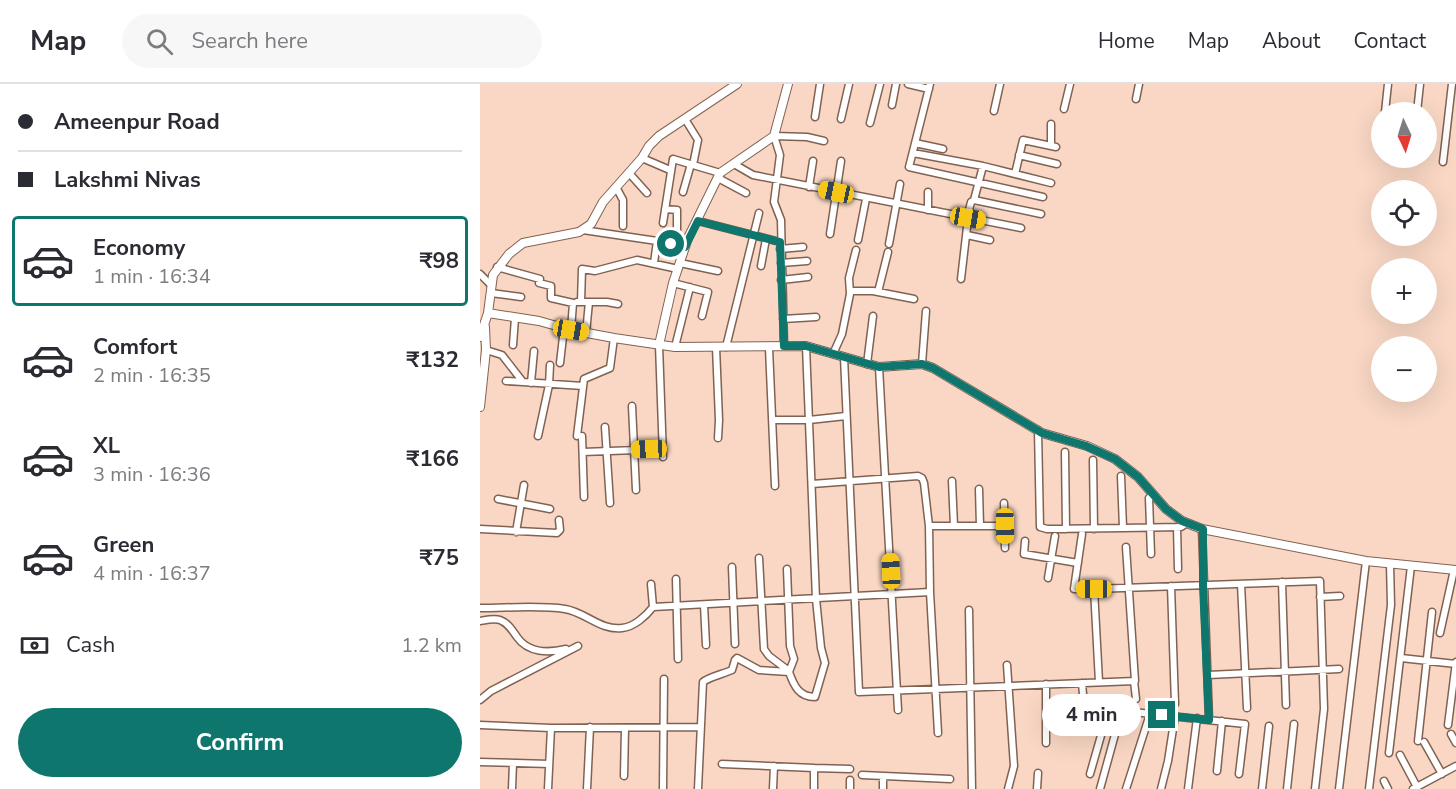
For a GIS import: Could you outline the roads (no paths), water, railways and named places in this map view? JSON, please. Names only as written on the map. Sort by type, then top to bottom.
[{"type":"street","points":[[480,337],[488,313],[497,267],[509,254],[523,243],[539,242],[583,230],[591,224],[603,202],[642,158],[649,146],[737,84]]},
{"type":"street","points":[[784,346],[781,220],[774,202],[780,155],[774,136],[788,84]]},
{"type":"street","points":[[815,117],[820,84]]},
{"type":"street","points":[[841,119],[849,84]]},
{"type":"street","points":[[870,123],[879,84]]},
{"type":"street","points":[[892,105],[896,84]]},
{"type":"street","points":[[908,84],[930,87],[909,167],[1043,197]]},
{"type":"street","points":[[994,111],[1000,84]]},
{"type":"street","points":[[1064,109],[1070,84]]},
{"type":"street","points":[[1136,99],[1139,84]]},
{"type":"street","points":[[1386,102],[1388,84]]},
{"type":"street","points":[[1418,102],[1420,84]]},
{"type":"street","points":[[1443,162],[1452,84]]},
{"type":"street","points":[[683,192],[698,140],[685,119]]},
{"type":"street","points":[[1015,174],[1023,140],[1053,146],[1052,124]]},
{"type":"street","points":[[663,457],[658,345],[673,283],[685,247],[719,175],[774,136],[807,137],[825,141]]},
{"type":"street","points":[[915,143],[943,149]]},
{"type":"street","points":[[913,153],[982,166],[1051,183]]},
{"type":"street","points":[[1019,155],[1057,164]]},
{"type":"street","points":[[642,158],[670,170]]},
{"type":"street","points":[[663,223],[673,159],[719,175],[746,193]]},
{"type":"street","points":[[809,186],[813,160]]},
{"type":"street","points":[[830,234],[841,161]]},
{"type":"street","points":[[734,164],[753,175],[1022,228]]},
{"type":"street","points":[[961,279],[968,218],[982,166]]},
{"type":"street","points":[[629,173],[647,193]]},
{"type":"street","points":[[889,244],[900,184]]},
{"type":"street","points":[[616,188],[623,200],[623,226]]},
{"type":"street","points":[[928,192],[928,210]]},
{"type":"street","points":[[858,240],[866,199]]},
{"type":"street","points":[[974,200],[1041,214]]},
{"type":"street","points":[[665,209],[677,210],[677,234]]},
{"type":"street","points":[[726,347],[759,213]]},
{"type":"street","points":[[698,221],[766,239],[780,245],[803,247]]},
{"type":"street","points":[[583,230],[685,247]]},
{"type":"street","points":[[967,235],[990,240]]},
{"type":"street","points":[[761,266],[766,239]]},
{"type":"street","points":[[654,263],[657,241]]},
{"type":"street","points":[[833,354],[842,334],[850,291],[849,278],[856,250]]},
{"type":"street","points":[[878,292],[888,252]]},
{"type":"street","points":[[560,363],[577,302],[582,269],[595,271],[637,260],[718,271]]},
{"type":"street","points":[[781,263],[807,261]]},
{"type":"street","points":[[497,267],[540,279],[539,282],[551,286],[550,298],[618,304]]},
{"type":"street","points":[[480,274],[491,289],[521,297]]},
{"type":"street","points":[[781,280],[808,277]]},
{"type":"street","points":[[673,283],[708,291],[702,316]]},
{"type":"street","points":[[675,347],[690,287]]},
{"type":"street","points":[[850,291],[878,292],[914,299]]},
{"type":"street","points":[[586,333],[589,302]]},
{"type":"street","points":[[922,364],[926,311]]},
{"type":"street","points":[[488,313],[540,321],[586,333],[675,347],[806,346],[879,367],[922,364],[933,368],[1038,430],[1086,446],[1115,459],[1138,477],[1166,509],[1187,523],[1203,529],[1366,561],[1455,570],[1440,633]]},
{"type":"street","points":[[783,319],[816,316]]},
{"type":"street","points":[[867,364],[873,316]]},
{"type":"street","points":[[513,345],[515,318]]},
{"type":"street","points":[[480,407],[486,350],[485,323]]},
{"type":"street","points":[[584,497],[583,452],[579,436],[584,379],[610,368],[614,338]]},
{"type":"street","points":[[759,558],[764,649],[789,672],[798,692],[808,697],[815,697],[825,663],[821,648],[816,599],[806,346]]},
{"type":"street","points":[[716,347],[718,438]]},
{"type":"street","points":[[769,348],[775,486]]},
{"type":"street","points":[[486,350],[502,355],[527,383]]},
{"type":"street","points":[[527,383],[534,351]]},
{"type":"street","points":[[844,357],[859,692],[1134,681]]},
{"type":"street","points":[[538,436],[549,385],[550,365]]},
{"type":"street","points":[[879,367],[898,710]]},
{"type":"street","points":[[506,381],[583,387]]},
{"type":"street","points":[[632,406],[636,490]]},
{"type":"street","points":[[772,420],[809,420],[846,416]]},
{"type":"street","points":[[605,427],[610,503]]},
{"type":"street","points":[[1038,430],[1040,528],[1149,528],[1177,527],[1187,523]]},
{"type":"street","points":[[583,452],[663,449]]},
{"type":"street","points":[[1065,452],[1066,529]]},
{"type":"street","points":[[1093,459],[1094,529]]},
{"type":"street","points":[[812,484],[899,476],[922,477],[929,526],[934,688],[938,733]]},
{"type":"street","points":[[1121,476],[1123,528]]},
{"type":"street","points":[[952,481],[954,526]]},
{"type":"street","points":[[516,532],[524,485]]},
{"type":"street","points":[[979,489],[980,526]]},
{"type":"street","points":[[1149,498],[1151,554]]},
{"type":"street","points":[[498,499],[550,509]]},
{"type":"street","points":[[1005,503],[1005,548]]},
{"type":"street","points":[[480,529],[557,533],[560,530],[559,520]]},
{"type":"street","points":[[929,526],[1005,526]]},
{"type":"street","points":[[1177,527],[1178,569]]},
{"type":"street","points":[[1203,529],[1209,720]]},
{"type":"street","points":[[1082,534],[1074,589],[1320,581],[1324,710],[1315,789]]},
{"type":"street","points":[[1048,578],[1055,536]]},
{"type":"street","points":[[1025,541],[1024,554],[1078,563]]},
{"type":"street","points":[[1126,547],[1136,699]]},
{"type":"street","points":[[1340,789],[1366,561]]},
{"type":"street","points":[[1369,789],[1391,605],[1390,564]]},
{"type":"street","points":[[1389,753],[1411,566]]},
{"type":"street","points":[[732,567],[735,644]]},
{"type":"street","points":[[787,569],[790,646],[794,659],[789,672]]},
{"type":"street","points":[[676,579],[678,659]]},
{"type":"street","points":[[1282,582],[1286,705]]},
{"type":"street","points":[[651,584],[653,607]]},
{"type":"street","points":[[1241,584],[1247,708]]},
{"type":"street","points":[[1171,586],[1175,704]]},
{"type":"street","points":[[1094,589],[1099,682]]},
{"type":"street","points":[[480,608],[562,609],[577,613],[600,625],[623,628],[637,622],[653,607],[930,592]]},
{"type":"street","points":[[1320,597],[1340,597]]},
{"type":"street","points":[[704,605],[706,645]]},
{"type":"street","points":[[969,610],[972,789]]},
{"type":"street","points":[[1432,612],[1421,742],[1442,774]]},
{"type":"street","points":[[480,621],[499,620],[510,627],[519,640],[541,652],[578,646],[491,691],[480,700]]},
{"type":"street","points":[[1401,658],[1456,663],[1448,725]]},
{"type":"street","points":[[698,789],[703,682],[732,670],[736,659],[743,660],[759,670],[789,672]]},
{"type":"street","points":[[1007,665],[1014,766],[1008,789]]},
{"type":"street","points":[[1208,675],[1339,669]]},
{"type":"street","points":[[663,789],[664,679]]},
{"type":"street","points":[[1082,683],[1084,717],[1089,725],[1115,732]]},
{"type":"street","points":[[1046,684],[1046,743]]},
{"type":"street","points":[[1100,789],[1122,709]]},
{"type":"street","points":[[1133,712],[1245,724],[1239,774]]},
{"type":"street","points":[[1126,789],[1150,714]]},
{"type":"street","points":[[1161,789],[1168,761],[1174,716]]},
{"type":"street","points":[[1188,789],[1197,718]]},
{"type":"street","points":[[1217,771],[1222,721]]},
{"type":"street","points":[[1287,789],[1294,724]]},
{"type":"street","points":[[480,725],[550,728],[700,727]]},
{"type":"street","points":[[1263,789],[1269,726]]},
{"type":"street","points":[[548,789],[550,728]]},
{"type":"street","points":[[587,789],[590,728]]},
{"type":"street","points":[[624,776],[625,728]]},
{"type":"street","points":[[1090,774],[1103,730]]},
{"type":"street","points":[[1451,734],[1456,743]]},
{"type":"street","points":[[1400,755],[1415,788],[1456,766]]},
{"type":"street","points":[[480,762],[549,764]]},
{"type":"street","points":[[512,789],[513,763]]},
{"type":"street","points":[[722,764],[850,769]]},
{"type":"street","points":[[773,789],[774,766]]},
{"type":"street","points":[[814,768],[814,789]]},
{"type":"street","points":[[1037,789],[1038,773]]},
{"type":"street","points":[[862,775],[950,779]]},
{"type":"street","points":[[883,776],[883,789]]},
{"type":"street","points":[[850,780],[850,789]]},
{"type":"street","points":[[1384,781],[1388,789]]}]
